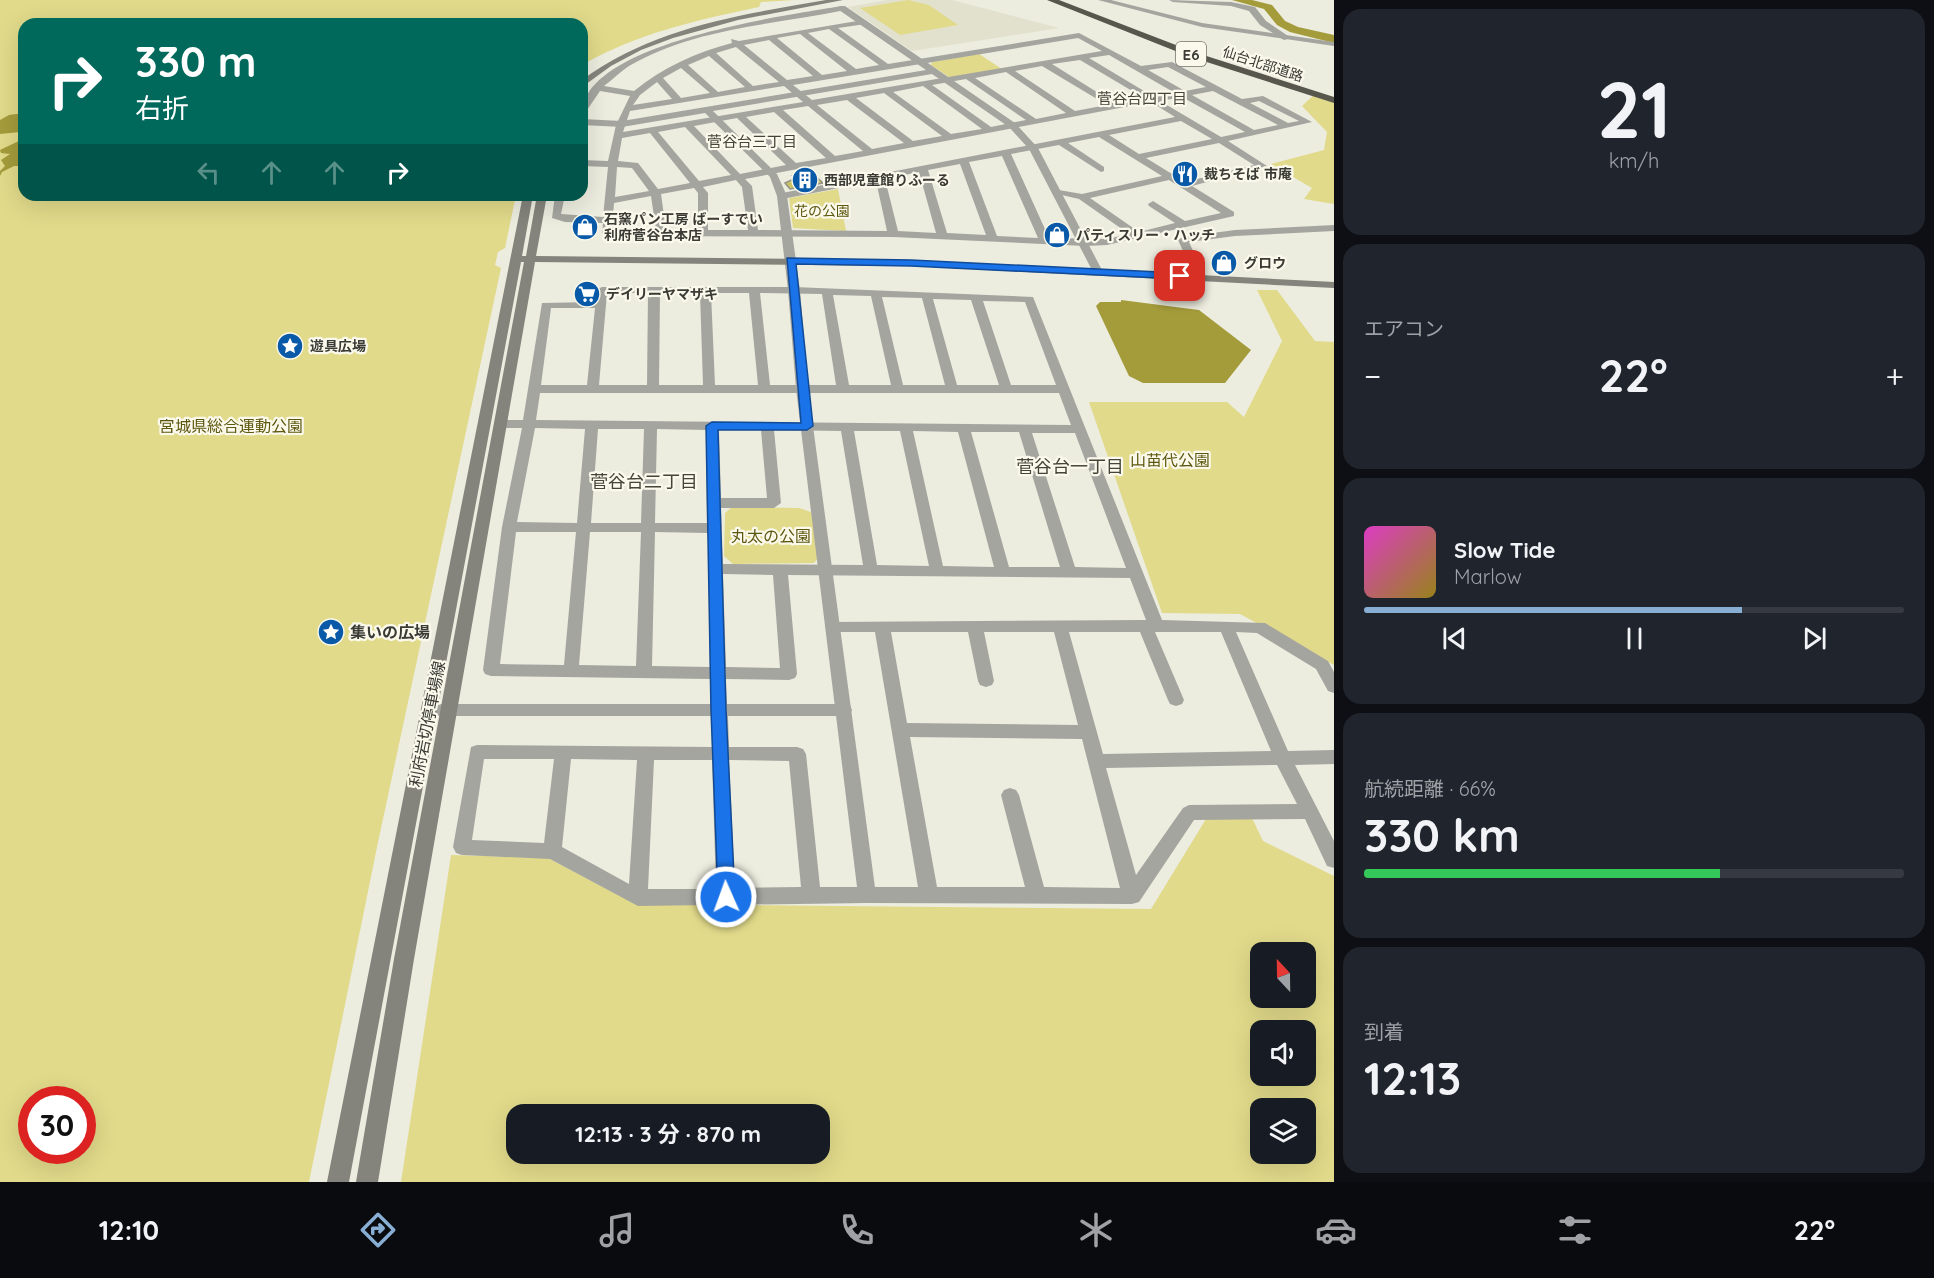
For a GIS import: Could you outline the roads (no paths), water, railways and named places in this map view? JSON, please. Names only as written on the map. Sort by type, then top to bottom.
[{"type":"highway","name":"仙台北部道路","points":[[1051,0],[1191,54],[1334,100]]},
{"type":"main road","points":[[588,70],[624,49],[666,33],[719,19],[816,0]]},
{"type":"main road","points":[[588,80],[610,63],[671,36],[729,21],[840,4]]},
{"type":"main road","name":"利府岩切停車場線","points":[[367,1182],[500,424],[523,259],[528,201]]},
{"type":"main road","name":"利府岩切停車場線","points":[[338,1182],[430,710],[523,259],[540,201]]},
{"type":"main road","points":[[523,259],[911,263],[1334,285]]},
{"type":"street","points":[[1102,0],[1202,25],[1334,44]]},
{"type":"street","points":[[1173,0],[1231,4],[1252,9],[1263,23],[1287,38]]},
{"type":"street","points":[[588,102],[614,72],[645,55],[719,31],[840,4],[919,62],[1012,125],[1033,148],[1098,272]]},
{"type":"street","points":[[863,22],[740,44],[711,53],[682,64],[636,94],[618,136],[606,233],[893,234],[1084,243],[1107,242],[1230,214],[1102,135]]},
{"type":"street","points":[[831,27],[887,67]]},
{"type":"street","points":[[719,31],[740,44],[870,152]]},
{"type":"street","points":[[802,32],[854,72]]},
{"type":"street","points":[[628,110],[1079,35],[1254,133]]},
{"type":"street","points":[[772,38],[821,78]]},
{"type":"street","points":[[618,136],[687,124],[711,114],[740,115],[1110,52]]},
{"type":"street","points":[[711,53],[752,89]]},
{"type":"street","points":[[1081,57],[1262,166],[1184,185]]},
{"type":"street","points":[[682,64],[717,95]]},
{"type":"street","points":[[1045,64],[1114,106]]},
{"type":"street","points":[[1140,69],[1169,64],[1287,126]]},
{"type":"street","points":[[1008,70],[1073,114]]},
{"type":"street","points":[[588,123],[622,124],[711,114],[799,93],[932,71]]},
{"type":"street","points":[[969,77],[1033,121]]},
{"type":"street","points":[[658,78],[679,101]]},
{"type":"street","points":[[925,84],[988,129]]},
{"type":"street","points":[[598,88],[636,94]]},
{"type":"street","points":[[610,201],[1214,88]]},
{"type":"street","points":[[887,91],[949,137]]},
{"type":"street","points":[[849,97],[911,144]]},
{"type":"street","points":[[1138,157],[1308,122],[1260,98],[1241,102]]},
{"type":"street","points":[[776,109],[833,159]]},
{"type":"street","points":[[711,114],[769,171],[778,183],[782,196],[791,261],[802,388],[867,895]]},
{"type":"street","points":[[740,115],[794,166]]},
{"type":"street","points":[[782,196],[1182,118]]},
{"type":"street","points":[[687,124],[747,186],[753,232]]},
{"type":"street","points":[[652,130],[703,193],[703,232]]},
{"type":"street","points":[[1062,143],[1101,169]]},
{"type":"street","points":[[1006,154],[1045,242]]},
{"type":"street","points":[[964,162],[993,240]]},
{"type":"street","points":[[588,163],[635,165],[656,193],[661,232]]},
{"type":"street","points":[[923,169],[943,238]]},
{"type":"street","points":[[1056,191],[1082,196],[1171,177]]},
{"type":"street","points":[[880,178],[893,234]]},
{"type":"street","points":[[1082,196],[1137,235]]},
{"type":"street","points":[[559,201],[556,216],[565,219],[608,220]]},
{"type":"street","points":[[1153,204],[1183,224]]},
{"type":"street","points":[[1200,277],[1183,240],[1235,233],[1330,228],[1334,242]]},
{"type":"street","points":[[593,388],[602,290],[794,290],[1029,299],[1136,573],[1150,626],[1176,700]]},
{"type":"street","points":[[653,388],[654,290]]},
{"type":"street","points":[[705,290],[709,388]]},
{"type":"street","points":[[754,290],[764,388]]},
{"type":"street","points":[[827,291],[843,388]]},
{"type":"street","points":[[876,293],[898,389]]},
{"type":"street","points":[[926,294],[952,389]]},
{"type":"street","points":[[976,297],[1006,389]]},
{"type":"street","points":[[601,305],[546,305],[529,425],[509,526],[491,670],[789,674],[780,570]]},
{"type":"street","points":[[534,388],[1064,389]]},
{"type":"street","points":[[500,424],[1079,429]]},
{"type":"street","points":[[571,671],[592,426]]},
{"type":"street","points":[[644,672],[651,426]]},
{"type":"street","points":[[712,426],[726,897]]},
{"type":"street","points":[[714,503],[774,503],[767,426]]},
{"type":"street","points":[[848,427],[872,571]]},
{"type":"street","points":[[906,427],[938,572]]},
{"type":"street","points":[[963,428],[1003,572]]},
{"type":"street","points":[[1024,428],[1069,573]]},
{"type":"street","points":[[509,526],[714,528]]},
{"type":"street","points":[[715,570],[1136,573]]},
{"type":"street","points":[[833,626],[1260,627],[1322,665],[1334,687]]},
{"type":"street","points":[[882,626],[929,896]]},
{"type":"street","points":[[975,626],[986,681]]},
{"type":"street","points":[[1060,626],[1132,896]]},
{"type":"street","points":[[1226,626],[1283,759],[1334,860]]},
{"type":"street","points":[[430,710],[844,710]]},
{"type":"street","points":[[900,730],[1089,732]]},
{"type":"street","points":[[812,896],[797,754],[477,752],[462,847],[552,851],[638,898],[812,896],[867,895],[1132,896]]},
{"type":"street","points":[[552,851],[563,752]]},
{"type":"street","points":[[638,898],[646,753]]},
{"type":"street","points":[[1096,761],[1334,757]]},
{"type":"street","points":[[1010,795],[1037,896]]},
{"type":"street","points":[[1132,896],[1189,813],[1310,811]]},
{"type":"waterway","points":[[1238,0],[1268,7],[1281,23],[1294,30],[1334,39]]},
{"type":"place","name":"裁ちそば 市庵","points":[[1185,174]]},
{"type":"place","name":"西部児童館りふーる","points":[[805,180]]},
{"type":"place","name":"石窯パン工房 ばーすでい 利府菅谷台本店","points":[[585,227]]},
{"type":"place","name":"パティスリー・ハッチ","points":[[1057,235]]},
{"type":"place","name":"グロウ","points":[[1224,263]]},
{"type":"place","name":"デイリーヤマザキ","points":[[587,294]]},
{"type":"place","name":"遊具広場","points":[[290,346]]},
{"type":"place","name":"集いの広場","points":[[331,632]]},
{"type":"district","name":"菅谷台四丁目","points":[[1142,98]]},
{"type":"district","name":"菅谷台三丁目","points":[[752,141]]},
{"type":"district","name":"菅谷台一丁目","points":[[1070,466]]},
{"type":"district","name":"菅谷台二丁目","points":[[644,481]]},
{"type":"park label","name":"花の公園","points":[[822,211]]},
{"type":"park label","name":"宮城県総合運動公園","points":[[231,426]]},
{"type":"park label","name":"山苗代公園","points":[[1170,460]]},
{"type":"park label","name":"丸太の公園","points":[[771,536]]}]
